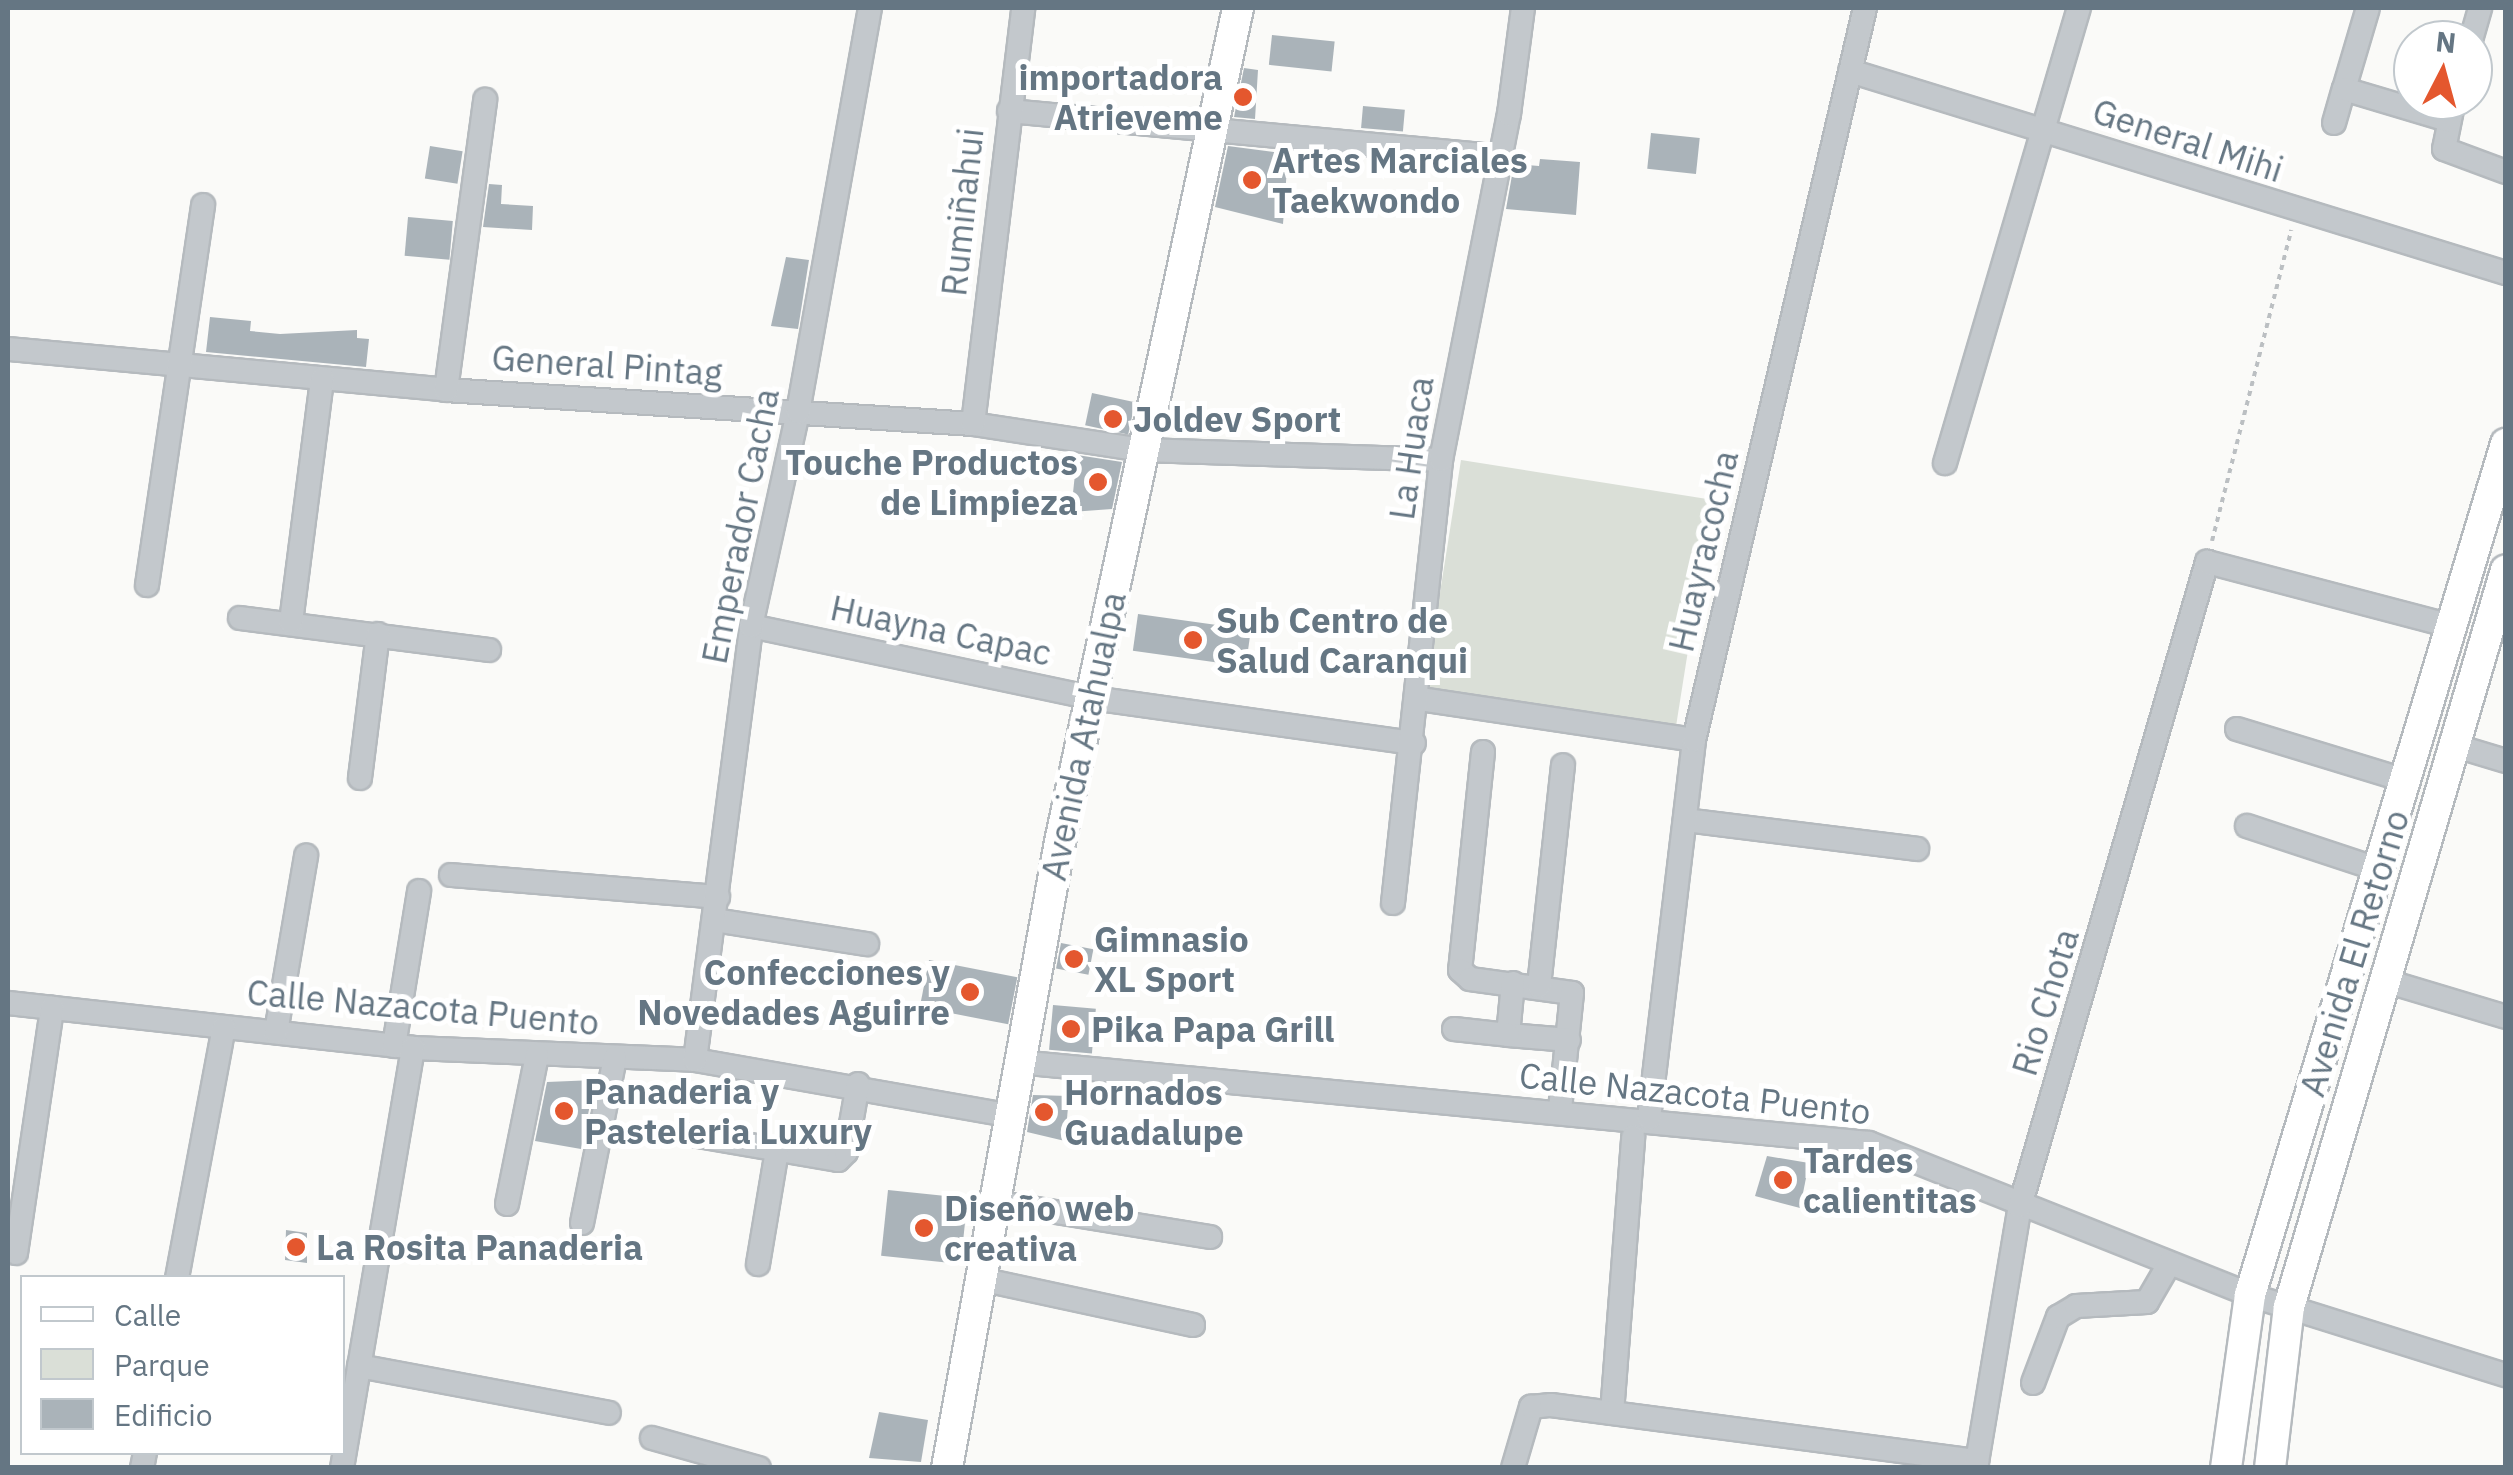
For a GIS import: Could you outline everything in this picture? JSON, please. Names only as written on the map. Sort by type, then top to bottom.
[{"type":"main road","name":"Avenida Atahualpa","points":[[947,1468],[1018,1062],[1238,8]]},
{"type":"main road","name":"Avenida El Retorno","points":[[2226,1468],[2250,1296],[2454,628],[2506,444]]},
{"type":"main road","name":"Avenida El Retorno","points":[[2270,1468],[2289,1307],[2456,746],[2496,638],[2506,570]]},
{"type":"street","name":"Emperador Cacha","points":[[695,1060],[751,626],[798,412],[870,8]]},
{"type":"street","name":"Rumiñahui","points":[[974,424],[1023,8]]},
{"type":"street","name":"La Huaca","points":[[1394,902],[1420,699],[1441,460],[1523,8]]},
{"type":"street","name":"Huayracocha","points":[[1649,1118],[1694,740],[1865,8]]},
{"type":"street","points":[[1945,463],[2079,8]]},
{"type":"street","points":[[2334,124],[2368,8]]},
{"type":"street","name":"General Mihi","points":[[1850,71],[2296,211],[2506,272]]},
{"type":"street","points":[[2344,89],[2393,99]]},
{"type":"street","points":[[446,390],[486,100]]},
{"type":"street","points":[[1009,111],[1214,125],[1496,156]]},
{"type":"street","points":[[2448,120],[2443,139],[2449,155],[2506,172]]},
{"type":"street","points":[[148,585],[203,206]]},
{"type":"street","name":"General Pintag","points":[[8,349],[446,390],[974,424],[1143,450],[1441,460]]},
{"type":"street","points":[[291,622],[322,379]]},
{"type":"street","points":[[2207,562],[2454,628]]},
{"type":"street","name":"Rio Chota","points":[[1977,1464],[2020,1206],[2207,562]]},
{"type":"street","points":[[240,618],[489,650]]},
{"type":"street","name":"Huayna Capac","points":[[751,626],[1092,698],[1414,743]]},
{"type":"street","points":[[360,778],[378,634]]},
{"type":"street","points":[[1420,699],[1694,740]]},
{"type":"street","points":[[2238,729],[2407,781]]},
{"type":"street","points":[[2456,746],[2506,761]]},
{"type":"street","points":[[1482,752],[1460,970],[1470,979],[1572,993],[1560,1110]]},
{"type":"street","points":[[1539,986],[1563,765]]},
{"type":"street","points":[[1684,820],[1917,849]]},
{"type":"street","points":[[2247,826],[2380,870]]},
{"type":"street","points":[[276,1032],[306,856]]},
{"type":"street","points":[[451,875],[716,909],[867,944]]},
{"type":"street","points":[[345,1451],[403,1047],[419,891]]},
{"type":"street","points":[[2386,980],[2506,1017]]},
{"type":"street","points":[[1508,1035],[1513,983]]},
{"type":"street","name":"Calle Nazacota Puento","points":[[8,1003],[403,1047],[695,1060],[858,1084],[1008,1116]]},
{"type":"street","points":[[16,1253],[52,1008]]},
{"type":"street","points":[[178,1275],[224,1026]]},
{"type":"street","points":[[1454,1029],[1569,1040]]},
{"type":"street","points":[[507,1204],[537,1055]]},
{"type":"street","points":[[582,1223],[615,1058]]},
{"type":"street","name":"Calle Nazacota Puento","points":[[1018,1062],[1649,1118],[1869,1143],[2250,1296],[2506,1374]]},
{"type":"street","points":[[692,1135],[838,1160],[846,1152],[858,1084]]},
{"type":"street","points":[[1612,1413],[1633,1137]]},
{"type":"street","points":[[758,1264],[777,1150]]},
{"type":"street","points":[[994,1202],[1210,1236]]},
{"type":"street","points":[[2033,1383],[2058,1317],[2076,1306],[2147,1302],[2170,1264]]},
{"type":"street","points":[[980,1279],[1193,1325]]},
{"type":"street","points":[[360,1366],[609,1413]]},
{"type":"street","points":[[1514,1468],[1531,1407],[1612,1413],[1977,1464]]},
{"type":"street","points":[[652,1438],[758,1468]]},
{"type":"path","points":[[2207,562],[2296,211]]},
{"type":"green space","points":[[1461,460],[1712,500],[1676,729],[1425,689]]},
{"type":"building","points":[[1272,35],[1335,42],[1332,71],[1269,65]]},
{"type":"building","points":[[1244,68],[1258,70],[1255,119],[1234,117]]},
{"type":"building","points":[[1363,106],[1405,110],[1403,132],[1361,128]]},
{"type":"building","points":[[1651,133],[1700,138],[1696,174],[1647,169]]},
{"type":"building","points":[[430,146],[463,151],[457,184],[425,179]]},
{"type":"building","name":"Artes Marciales Taekwondo","points":[[1228,146],[1288,154],[1283,224],[1215,207]]},
{"type":"building","points":[[1540,159],[1580,162],[1576,215],[1506,209],[1514,164],[1539,166]]},
{"type":"building","points":[[489,184],[502,185],[501,204],[533,206],[532,230],[483,227]]},
{"type":"building","points":[[408,217],[453,221],[449,260],[405,256]]},
{"type":"building","points":[[786,257],[809,260],[798,329],[771,326]]},
{"type":"building","points":[[210,317],[251,321],[250,331],[280,334],[357,330],[357,338],[369,339],[366,367],[206,352]]},
{"type":"building","name":"Joldev Sport","points":[[1092,393],[1135,402],[1128,434],[1085,425]]},
{"type":"building","name":"Touche Productos de Limpieza","points":[[1077,455],[1122,462],[1112,509],[1071,512]]},
{"type":"building","name":"Sub Centro de Salud Caranqui","points":[[1138,614],[1251,630],[1246,667],[1133,651]]},
{"type":"building","name":"Gimnasio XL Sport","points":[[1061,943],[1093,949],[1088,975],[1056,969]]},
{"type":"building","name":"Confecciones y Novedades Aguirre","points":[[929,960],[1017,977],[1008,1024],[920,1007]]},
{"type":"building","name":"Pika Papa Grill","points":[[1053,1005],[1096,1009],[1092,1054],[1049,1050]]},
{"type":"building","name":"Panaderia y Pasteleria Luxury","points":[[595,1080],[581,1149],[535,1141],[547,1082]]},
{"type":"building","name":"Hornados Guadalupe","points":[[1033,1095],[1069,1096],[1065,1141],[1027,1132]]},
{"type":"building","name":"Tardes calientitas","points":[[1767,1156],[1809,1163],[1800,1208],[1755,1196]]},
{"type":"building","name":"Diseño web creativa","points":[[888,1190],[968,1198],[961,1264],[881,1256]]},
{"type":"building","name":"La Rosita Panaderia","points":[[286,1230],[307,1233],[307,1263],[285,1260]]},
{"type":"building","points":[[879,1412],[928,1420],[921,1462],[869,1458]]},
{"type":"place","name":"importadora Atrieveme","points":[[1243,97]]},
{"type":"place","name":"Artes Marciales Taekwondo","points":[[1252,180]]},
{"type":"place","name":"Joldev Sport","points":[[1113,419]]},
{"type":"place","name":"Touche Productos de Limpieza","points":[[1098,482]]},
{"type":"place","name":"Sub Centro de Salud Caranqui","points":[[1193,640]]},
{"type":"place","name":"Gimnasio XL Sport","points":[[1074,959]]},
{"type":"place","name":"Confecciones y Novedades Aguirre","points":[[970,992]]},
{"type":"place","name":"Pika Papa Grill","points":[[1071,1029]]},
{"type":"place","name":"Panaderia y Pasteleria Luxury","points":[[564,1111]]},
{"type":"place","name":"Hornados Guadalupe","points":[[1044,1112]]},
{"type":"place","name":"Tardes calientitas","points":[[1783,1180]]},
{"type":"place","name":"Diseño web creativa","points":[[924,1228]]},
{"type":"place","name":"La Rosita Panaderia","points":[[296,1247]]}]
